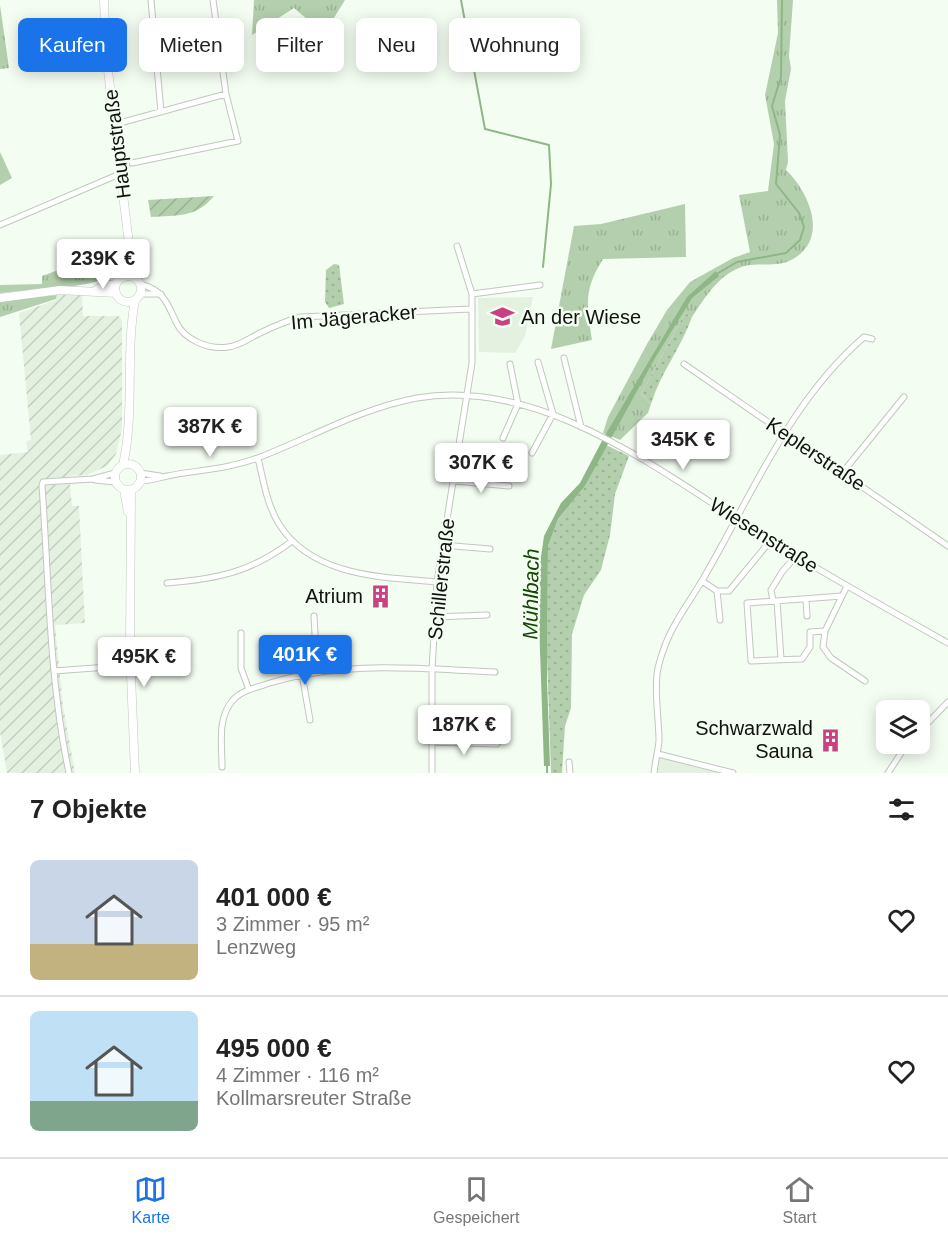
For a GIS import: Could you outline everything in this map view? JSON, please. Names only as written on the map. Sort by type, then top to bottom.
[{"type":"main road","name":"Hauptstraße","points":[[104,0],[106,54],[122,172],[128,253],[133,278]]},
{"type":"main road","name":"Hauptstraße","points":[[124,277],[128,253]]},
{"type":"main road","points":[[96,290],[116,284],[124,277],[133,278],[140,284],[130,324],[127,465],[115,478],[128,490],[130,651],[135,773]]},
{"type":"main road","points":[[116,284],[116,293]]},
{"type":"main road","points":[[0,298],[60,290],[96,290],[116,293],[124,302],[130,324]]},
{"type":"main road","points":[[124,302],[138,297]]},
{"type":"main road","points":[[127,465],[140,477],[128,490]]},
{"type":"street","points":[[151,0],[161,111]]},
{"type":"street","points":[[132,163],[238,141],[226,94],[213,0]]},
{"type":"street","points":[[116,124],[226,94]]},
{"type":"street","points":[[0,225],[122,172]]},
{"type":"street","name":"Schillerstraße","points":[[432,773],[432,670],[437,582],[455,481],[472,363],[470,309],[472,294],[457,246]]},
{"type":"street","points":[[140,284],[152,287],[161,294]]},
{"type":"street","points":[[472,294],[540,285]]},
{"type":"street","points":[[138,297],[161,294]]},
{"type":"street","name":"Im Jägeracker","points":[[161,294],[170,306],[176,322],[190,337],[202,344],[228,347],[286,321],[301,317],[470,309]]},
{"type":"street","points":[[654,773],[658,754],[658,667],[674,622],[702,581],[784,432],[822,378],[841,357],[864,337],[872,339]]},
{"type":"street","points":[[564,358],[581,427]]},
{"type":"street","points":[[532,453],[553,414],[537,362]]},
{"type":"street","points":[[503,438],[518,404],[510,364]]},
{"type":"street","name":"Keplerstraße","points":[[684,364],[948,546]]},
{"type":"street","name":"Wiesenstraße","points":[[140,477],[205,471],[258,458],[388,405],[418,398],[468,397],[518,404],[553,414],[661,470],[796,556],[948,643]]},
{"type":"street","points":[[843,472],[904,397]]},
{"type":"street","points":[[258,458],[275,518],[292,541],[320,559],[346,570],[372,576],[437,582]]},
{"type":"street","points":[[69,773],[60,733],[54,671],[42,486],[44,482],[115,478]]},
{"type":"street","points":[[455,481],[509,486]]},
{"type":"street","points":[[702,581],[717,591],[729,591],[771,540]]},
{"type":"street","points":[[167,583],[212,579],[242,570],[270,559],[292,541]]},
{"type":"street","points":[[442,545],[490,549]]},
{"type":"street","points":[[781,659],[775,601],[771,590],[782,572],[796,556]]},
{"type":"street","points":[[847,586],[825,631],[823,647],[827,654],[865,681]]},
{"type":"street","points":[[717,591],[720,620]]},
{"type":"street","points":[[825,631],[810,632],[810,646],[802,659],[751,661],[747,603],[842,596]]},
{"type":"street","points":[[806,599],[807,616]]},
{"type":"street","points":[[435,616],[487,615]]},
{"type":"street","points":[[314,616],[317,671]]},
{"type":"street","points":[[241,633],[241,668],[249,690]]},
{"type":"street","points":[[54,671],[121,666]]},
{"type":"street","points":[[222,767],[221,725],[234,699],[249,690],[317,671],[373,667],[495,672]]},
{"type":"street","points":[[302,674],[310,720]]},
{"type":"street","points":[[930,720],[948,702]]},
{"type":"street","points":[[431,742],[497,744]]},
{"type":"street","points":[[658,754],[732,773]]},
{"type":"street","points":[[888,773],[900,754]]},
{"type":"street","points":[[569,762],[570,773]]},
{"type":"shaded area","points":[[716,271],[719,276],[692,298],[655,358],[585,486],[558,519],[548,546],[547,679],[550,766],[544,766],[539,621],[540,564],[544,536],[561,503],[580,483],[604,437],[687,297]]},
{"type":"shaded area","points":[[82,294],[83,316],[119,316],[122,321],[122,429],[116,454],[107,466],[87,475],[69,476],[72,506],[79,506],[85,623],[55,625],[63,706],[75,773],[7,773],[0,732],[0,455],[28,452],[26,441],[31,440],[19,313],[56,300],[57,295]]},
{"type":"shaded area","name":"An der Wiese","points":[[533,297],[525,336],[515,353],[479,352],[478,298]]},
{"type":"shaded area","points":[[659,757],[710,768],[724,773],[655,773]]},
{"type":"green space","points":[[254,0],[345,0],[334,18],[306,18],[294,8],[278,18],[256,18],[256,32],[252,35]]},
{"type":"green space","points":[[777,0],[793,0],[789,56],[791,69],[785,101],[788,162],[786,170],[795,180],[809,204],[813,230],[809,242],[802,253],[789,261],[745,266],[724,276],[692,317],[685,313],[641,394],[651,404],[648,413],[620,440],[603,433],[608,417],[667,310],[690,282],[733,258],[750,252],[739,195],[768,191],[774,144],[765,95],[778,33]]},
{"type":"green space","points":[[0,5],[9,68],[0,69]]},
{"type":"green space","points":[[0,152],[12,178],[0,185]]},
{"type":"green space","points":[[214,196],[193,212],[151,217],[148,200]]},
{"type":"green space","points":[[685,204],[686,257],[603,259],[589,289],[592,340],[551,349],[574,226],[601,224]]},
{"type":"green space","points":[[116,249],[112,271],[108,276],[99,280],[73,286],[0,293],[0,285],[42,284],[42,276]]},
{"type":"green space","points":[[334,264],[339,265],[344,304],[329,308],[325,302],[326,270]]},
{"type":"green space","points":[[57,295],[56,299],[0,317],[0,301]]},
{"type":"green space","points":[[685,313],[692,317],[651,404],[641,394]]},
{"type":"green space","points":[[606,445],[629,456],[615,494],[610,535],[601,570],[584,595],[572,634],[571,708],[565,726],[562,773],[551,773],[547,656],[548,546],[558,519],[585,486]]},
{"type":"waterway","points":[[461,0],[485,129],[549,145],[551,184],[543,267]]},
{"type":"waterway","name":"Mühlbach","points":[[715,275],[737,262],[786,253],[800,240],[804,227],[799,213],[776,184],[780,135],[772,106],[781,77],[782,0]]},
{"type":"waterway","name":"Mühlbach","points":[[547,763],[547,773]]},
{"type":"place","name":"An der Wiese","points":[[503,317]]},
{"type":"place","name":"Atrium","points":[[381,596]]},
{"type":"place","name":"Schwarzwald Sauna","points":[[831,740]]}]
